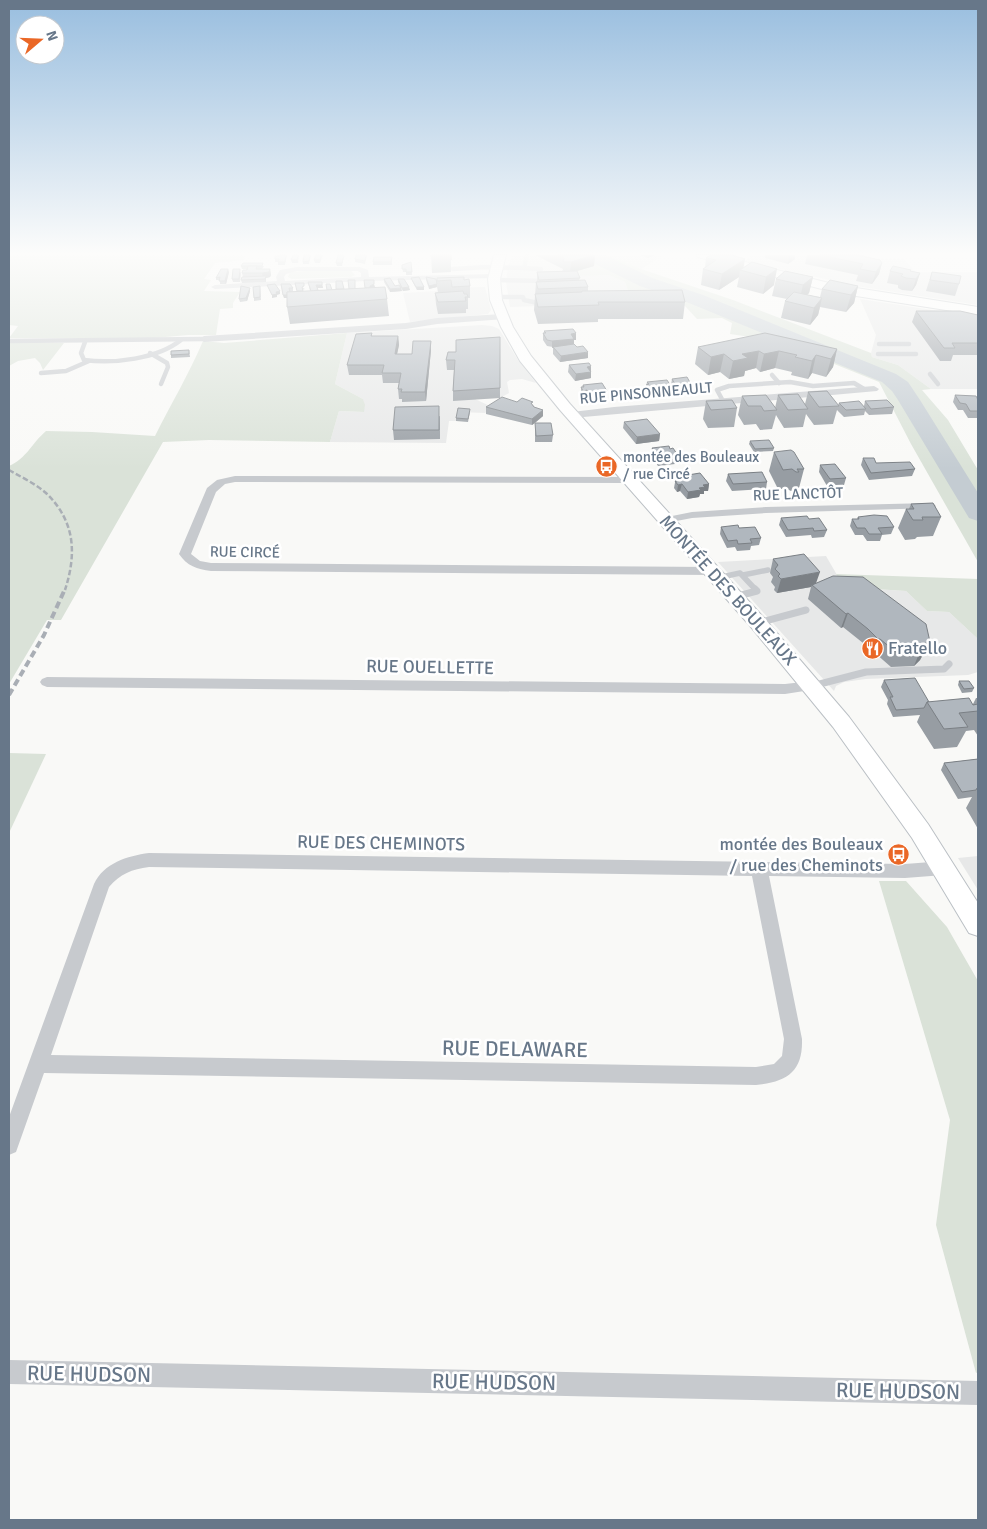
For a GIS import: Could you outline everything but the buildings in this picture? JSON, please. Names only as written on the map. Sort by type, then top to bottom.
[{"type":"street","points":[[204,339],[401,326]]},
{"type":"street","name":"MONTÉE DES BOULEAUX","points":[[507,326],[532,368],[812,686],[870,760],[944,868],[978,925]]},
{"type":"street","name":"RUE PINSONNEAULT","points":[[572,415],[869,389]]},
{"type":"street","name":"RUE CIRCÉ","points":[[630,480],[235,479],[221,482],[210,490],[185,554],[187,558],[196,564],[211,567],[714,574]]},
{"type":"street","name":"RUE LANCTÔT","points":[[666,520],[692,515],[766,510],[931,506]]},
{"type":"street","name":"RUE OUELLETTE","points":[[47,682],[785,689],[812,686]]},
{"type":"street","name":"RUE DES CHEMINOTS","points":[[9,1145],[102,884],[114,871],[136,861],[905,871],[944,868]]},
{"type":"street","name":"RUE DELAWARE","points":[[38,1064],[769,1075],[781,1071],[789,1064],[794,1052],[759,869]]},
{"type":"street","name":"RUE HUDSON","points":[[9,1372],[978,1393]]},
{"type":"lane","points":[[9,340],[85,342],[204,339]]},
{"type":"lane","points":[[85,342],[81,356],[84,360],[89,361],[121,360],[172,347],[181,340]]},
{"type":"lane","points":[[879,344],[909,344]]},
{"type":"lane","points":[[150,353],[167,362],[168,367],[161,384]]},
{"type":"lane","points":[[878,354],[916,354]]},
{"type":"lane","points":[[41,374],[77,369],[89,361]]},
{"type":"lane","points":[[930,374],[938,384]]},
{"type":"lane","points":[[772,375],[779,383]]},
{"type":"lane","points":[[723,401],[717,392],[723,387],[792,382],[813,386],[850,383],[869,389]]},
{"type":"lane","points":[[743,575],[768,570]]},
{"type":"lane","points":[[714,574],[740,573],[757,591],[734,597]]},
{"type":"lane","points":[[758,623],[806,610]]},
{"type":"lane","points":[[812,686],[866,672],[944,669],[949,664]]},
{"type":"shaded area","points":[[18,326],[217,326],[216,335],[154,338],[9,338]]},
{"type":"shaded area","points":[[459,326],[493,326],[499,329],[518,360],[536,383],[522,379],[510,380],[507,382],[509,393],[500,398],[475,399],[492,407],[485,413],[459,412],[456,421],[449,421],[446,443],[330,442],[339,411],[364,412],[363,399],[335,384],[347,333]]},
{"type":"shaded area","points":[[731,326],[802,326],[871,353],[872,357],[898,365],[931,389],[922,390],[948,420],[978,470],[978,562],[911,444],[879,382],[777,341],[730,334]]},
{"type":"shaded area","points":[[872,326],[978,326],[978,389],[931,389],[898,365],[872,357],[871,353],[876,335]]},
{"type":"shaded area","points":[[347,333],[335,384],[363,399],[365,405],[364,412],[339,411],[330,442],[209,440],[163,442],[61,620],[47,620],[9,684],[9,466],[25,455],[46,431],[155,436],[203,341],[224,343]]},
{"type":"shaded area","points":[[9,342],[64,343],[43,370],[35,358],[18,361],[9,366]]},
{"type":"shaded area","points":[[826,556],[844,587],[906,591],[927,611],[949,612],[978,639],[978,672],[968,675],[866,679],[844,682],[836,686],[834,691],[718,562]]},
{"type":"shaded area","points":[[836,574],[978,579],[978,639],[949,612],[927,611],[906,591],[844,587]]},
{"type":"shaded area","points":[[9,753],[46,754],[9,833]]},
{"type":"shaded area","points":[[978,856],[978,890],[958,858]]},
{"type":"shaded area","points":[[879,881],[906,881],[947,927],[978,981],[978,1372],[976,1373],[936,1225],[950,1120]]},
{"type":"waterway","points":[[763,326],[889,378],[900,387],[978,513]]},
{"type":"railway","points":[[9,470],[46,493],[63,515],[68,526],[72,550],[69,576],[65,590]]},
{"type":"railway","points":[[9,695],[44,635],[65,589]]},
{"type":"place","name":"montée des Bouleaux / rue Circé","points":[[607,466]]},
{"type":"place","name":"Fratello","points":[[872,648]]},
{"type":"place","name":"montée des Bouleaux / rue des Cheminots","points":[[899,854]]}]
